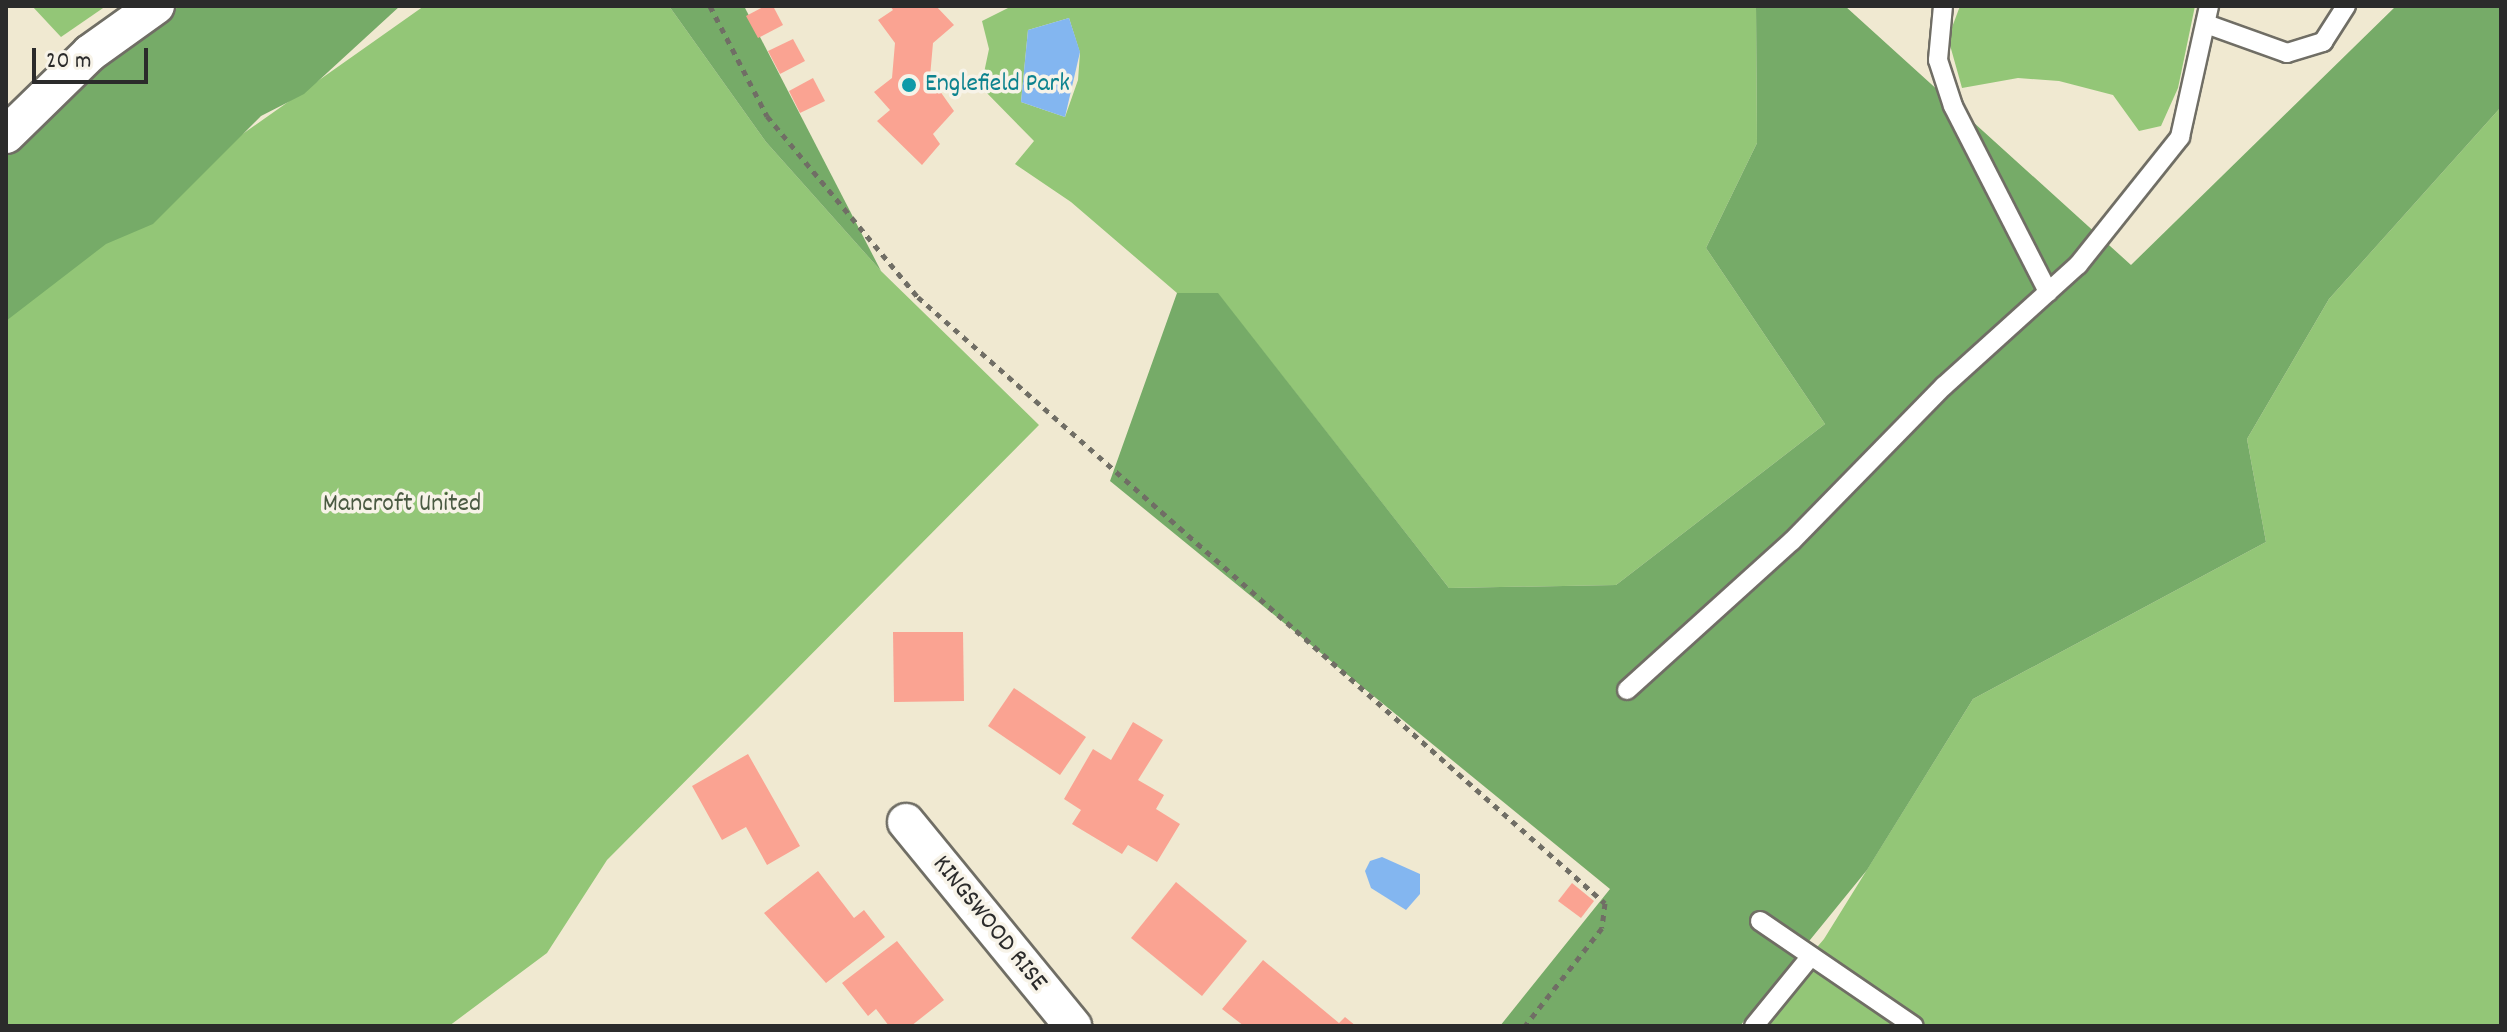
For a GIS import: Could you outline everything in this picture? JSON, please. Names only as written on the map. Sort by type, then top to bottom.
[{"type":"street","points":[[6,135],[90,53],[156,6]]},
{"type":"street","name":"KINGSWOOD RISE","points":[[906,822],[1073,1026]]},
{"type":"lane","points":[[1943,6],[1938,60],[1953,106],[2048,292]]},
{"type":"lane","points":[[1627,690],[1792,541],[1944,386],[2078,265],[2180,137],[2209,15],[2287,53],[2323,42],[2346,6]]},
{"type":"lane","points":[[1760,921],[1914,1026]]},
{"type":"lane","points":[[1754,1026],[1811,956]]},
{"type":"path","points":[[710,6],[767,116],[918,297],[1605,903],[1602,928],[1525,1026]]},
{"type":"green space","points":[[32,6],[106,6],[61,37]]},
{"type":"green space","points":[[179,6],[400,6],[304,94],[261,116],[153,224],[106,244],[6,321],[6,140]]},
{"type":"green space","name":"Mancroft United","points":[[424,6],[669,6],[766,142],[881,271],[1039,425],[607,860],[547,953],[449,1026],[6,1026],[6,301]]},
{"type":"green space","points":[[669,6],[744,6],[881,271],[766,142]]},
{"type":"green space","name":"Englefield Park","points":[[1012,6],[1756,6],[1757,143],[1706,248],[1825,424],[1616,585],[1449,588],[1218,294],[1177,293],[1071,202],[1015,164],[1034,141],[981,87],[989,49],[982,21]],"holes":[[[1069,18],[1080,53],[1078,80],[1065,117],[1021,102],[1028,30]]]},
{"type":"green space","points":[[1756,6],[1845,6],[2131,265],[2396,6],[2501,6],[2501,107],[2329,299],[2247,439],[2266,542],[1973,699],[1867,870],[1740,1026],[1500,1026],[1610,889],[1110,481],[1177,293],[1218,293],[1449,588],[1616,585],[1825,424],[1706,248],[1757,143]]},
{"type":"green space","points":[[1960,6],[2195,6],[2178,88],[2161,126],[2139,131],[2113,95],[2059,81],[2018,78],[1962,88],[1948,38]]},
{"type":"green space","points":[[2501,107],[2501,1026],[1750,1026],[1824,939],[1973,699],[2266,542],[2247,439],[2329,299]]},
{"type":"water","points":[[1069,18],[1080,52],[1065,117],[1021,102],[1028,30]]},
{"type":"water","points":[[1382,857],[1420,874],[1420,894],[1406,910],[1371,888],[1365,871],[1370,861]]},
{"type":"building","points":[[765,6],[773,6],[783,25],[758,38],[746,16]]},
{"type":"building","name":"Englefield Park","points":[[890,6],[936,6],[954,25],[933,43],[930,77],[954,111],[933,134],[940,144],[922,165],[877,121],[890,110],[874,92],[892,78],[895,43],[878,20],[893,10]]},
{"type":"building","points":[[793,39],[805,61],[780,74],[768,51]]},
{"type":"building","points":[[813,78],[825,101],[800,113],[789,91]]},
{"type":"building","points":[[893,632],[963,632],[964,701],[894,702]]},
{"type":"building","points":[[1014,688],[1086,737],[1060,775],[988,726]]},
{"type":"building","points":[[1133,722],[1163,740],[1138,780],[1164,795],[1156,809],[1180,824],[1157,862],[1128,845],[1122,854],[1072,824],[1081,810],[1064,799],[1093,749],[1111,760]]},
{"type":"building","points":[[748,754],[800,846],[767,865],[746,827],[722,840],[692,786]]},
{"type":"building","points":[[818,871],[854,918],[864,910],[885,937],[826,983],[764,913]]},
{"type":"building","points":[[1176,882],[1247,941],[1202,996],[1131,938]]},
{"type":"building","points":[[1572,883],[1594,901],[1581,918],[1558,901]]},
{"type":"building","points":[[897,941],[944,1000],[911,1026],[889,1026],[876,1009],[868,1016],[842,983]]},
{"type":"building","points":[[1263,960],[1339,1023],[1345,1017],[1356,1026],[1244,1026],[1222,1009]]},
{"type":"place","name":"Englefield Park","points":[[909,85]]}]
